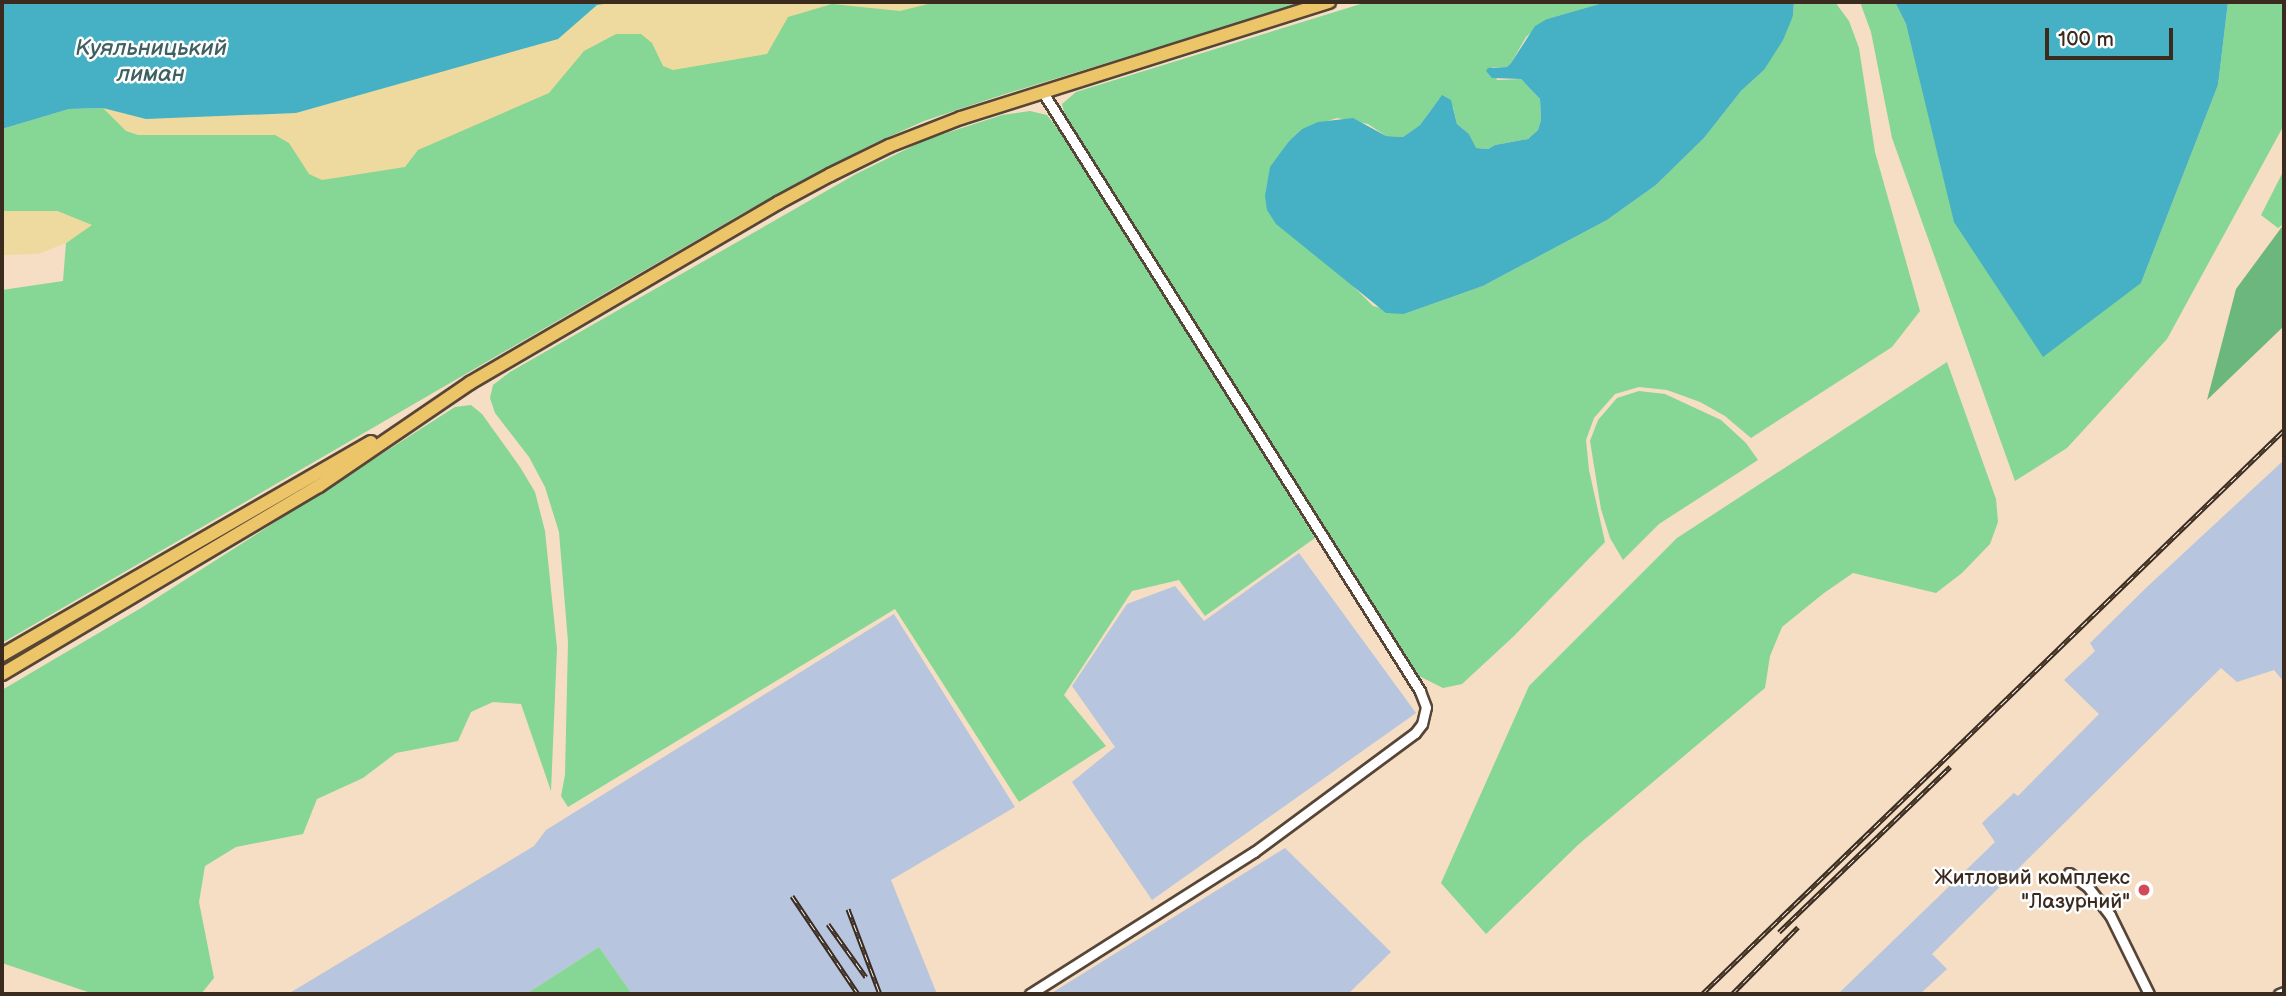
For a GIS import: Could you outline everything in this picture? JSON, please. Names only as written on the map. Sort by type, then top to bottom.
[{"type":"highway","points":[[2,655],[311,474],[423,413],[778,203],[889,146],[1042,91],[1329,2]]},
{"type":"highway","points":[[2,674],[318,486],[423,413]]},
{"type":"highway","points":[[2,647],[97,593],[135,578]]},
{"type":"street","points":[[1030,994],[1254,852],[1415,733],[1422,724],[1426,707],[1420,691],[1042,91]]},
{"type":"street","points":[[2069,873],[2088,887],[2110,915],[2149,994]]},
{"type":"street","points":[[2278,994],[2284,992]]},
{"type":"shaded area","points":[[2284,460],[2284,682],[2274,670],[2237,682],[2221,668],[1932,954],[1947,969],[1920,994],[1838,994],[1995,842],[1982,823],[2014,793],[2018,796],[2099,714],[2064,680],[2095,651],[2090,643]]},
{"type":"shaded area","points":[[1299,553],[1416,713],[1152,900],[1072,782],[1115,747],[1072,686],[1127,604],[1175,586],[1204,621]]},
{"type":"shaded area","points":[[894,614],[1015,807],[891,880],[937,994],[632,994],[599,947],[526,994],[288,994],[534,846],[546,830]]},
{"type":"shaded area","points":[[1285,848],[1391,952],[1348,994],[1050,994]]},
{"type":"green space","points":[[617,2],[1305,2],[1002,95],[924,121],[873,144],[745,212],[2,643],[2,290],[63,281],[66,243],[91,225],[57,211],[2,211],[2,129],[69,109],[103,108],[146,119],[558,39],[597,5]]},
{"type":"green space","points":[[1367,2],[1606,2],[1547,19],[1526,37],[1507,67],[1492,67],[1497,80],[1521,79],[1540,99],[1541,120],[1538,130],[1528,139],[1495,145],[1488,149],[1475,148],[1469,134],[1457,124],[1453,107],[1439,99],[1420,125],[1403,137],[1386,136],[1368,124],[1337,118],[1302,129],[1289,141],[1281,153],[1354,287],[1373,306],[1404,314],[1483,286],[1607,220],[1656,185],[1704,138],[1741,91],[1764,70],[1793,16],[1794,2],[1835,2],[1849,21],[1859,48],[1875,152],[1920,311],[1892,347],[1751,438],[1725,416],[1700,402],[1667,390],[1639,387],[1615,394],[1594,418],[1586,440],[1589,470],[1605,542],[1514,636],[1462,684],[1443,688],[1419,676],[1067,123],[1062,104],[1076,92]]},
{"type":"green space","points":[[1860,2],[1895,2],[1906,24],[1930,116],[2141,283],[2218,85],[2228,2],[2284,2],[2284,125],[2167,339],[2067,448],[2015,481],[1892,138],[1871,32]]},
{"type":"green space","points":[[1030,111],[1047,115],[1066,140],[1315,538],[1205,616],[1179,580],[1132,591],[1064,695],[1106,746],[1019,802],[895,609],[568,807],[561,796],[565,775],[568,642],[559,532],[545,487],[529,457],[495,413],[490,398],[493,385],[510,372],[856,174],[925,140],[1002,115]]},
{"type":"green space","points":[[2284,170],[2284,224],[2278,228],[2261,215]]},
{"type":"green space","points":[[2284,224],[2284,326],[2207,400],[2236,289]]},
{"type":"green space","points":[[1947,362],[1996,499],[1998,522],[1990,544],[1962,573],[1936,593],[1853,573],[1824,593],[1782,627],[1770,656],[1765,688],[1579,844],[1486,934],[1441,883],[1529,686],[1677,538]]},
{"type":"green space","points":[[1639,391],[1665,394],[1721,420],[1746,443],[1758,460],[1659,524],[1623,560],[1610,538],[1601,509],[1590,441],[1598,420],[1617,398]]},
{"type":"green space","points":[[471,405],[482,414],[535,492],[545,531],[557,648],[551,791],[521,704],[493,702],[471,712],[458,741],[396,753],[363,778],[317,799],[303,834],[236,847],[205,866],[199,902],[214,978],[201,994],[94,994],[2,963],[2,690],[141,608],[455,407]]},
{"type":"green space","points":[[599,947],[632,994],[526,994]]},
{"type":"sand","points":[[617,2],[936,2],[900,11],[832,4],[788,17],[767,54],[673,70],[663,66],[652,43],[641,34],[616,34],[584,51],[549,93],[418,150],[405,167],[322,180],[309,174],[289,143],[275,135],[138,135],[126,131],[103,108],[146,119],[558,39],[597,5]]},
{"type":"sand","points":[[2,211],[57,211],[92,225],[66,243],[38,254],[2,255]]},
{"type":"water","name":"Куяльницький лиман","points":[[2,2],[617,2],[597,5],[558,39],[296,113],[146,119],[103,108],[69,109],[2,129]]},
{"type":"water","points":[[1606,2],[1794,2],[1793,16],[1783,40],[1764,70],[1741,91],[1704,138],[1656,185],[1607,220],[1483,286],[1404,314],[1386,313],[1276,224],[1267,210],[1265,196],[1270,167],[1289,141],[1302,129],[1318,122],[1353,118],[1386,136],[1403,137],[1420,125],[1442,95],[1451,100],[1457,124],[1469,134],[1476,148],[1488,149],[1495,145],[1528,139],[1538,130],[1541,120],[1540,99],[1521,79],[1492,78],[1486,71],[1488,68],[1507,67],[1535,26],[1547,19]]},
{"type":"water","points":[[1895,2],[2228,2],[2218,85],[2141,283],[2043,357],[1954,222],[1906,24]]},
{"type":"railway","points":[[1702,994],[2284,430]]},
{"type":"railway","points":[[1779,932],[1950,767]]},
{"type":"railway","points":[[792,896],[858,994]]},
{"type":"railway","points":[[848,909],[880,994]]},
{"type":"railway","points":[[828,924],[866,977]]},
{"type":"railway","points":[[1732,994],[1798,927]]},
{"type":"place","name":"Житловий комплекс \"Лазурний\"","points":[[2144,890]]}]
